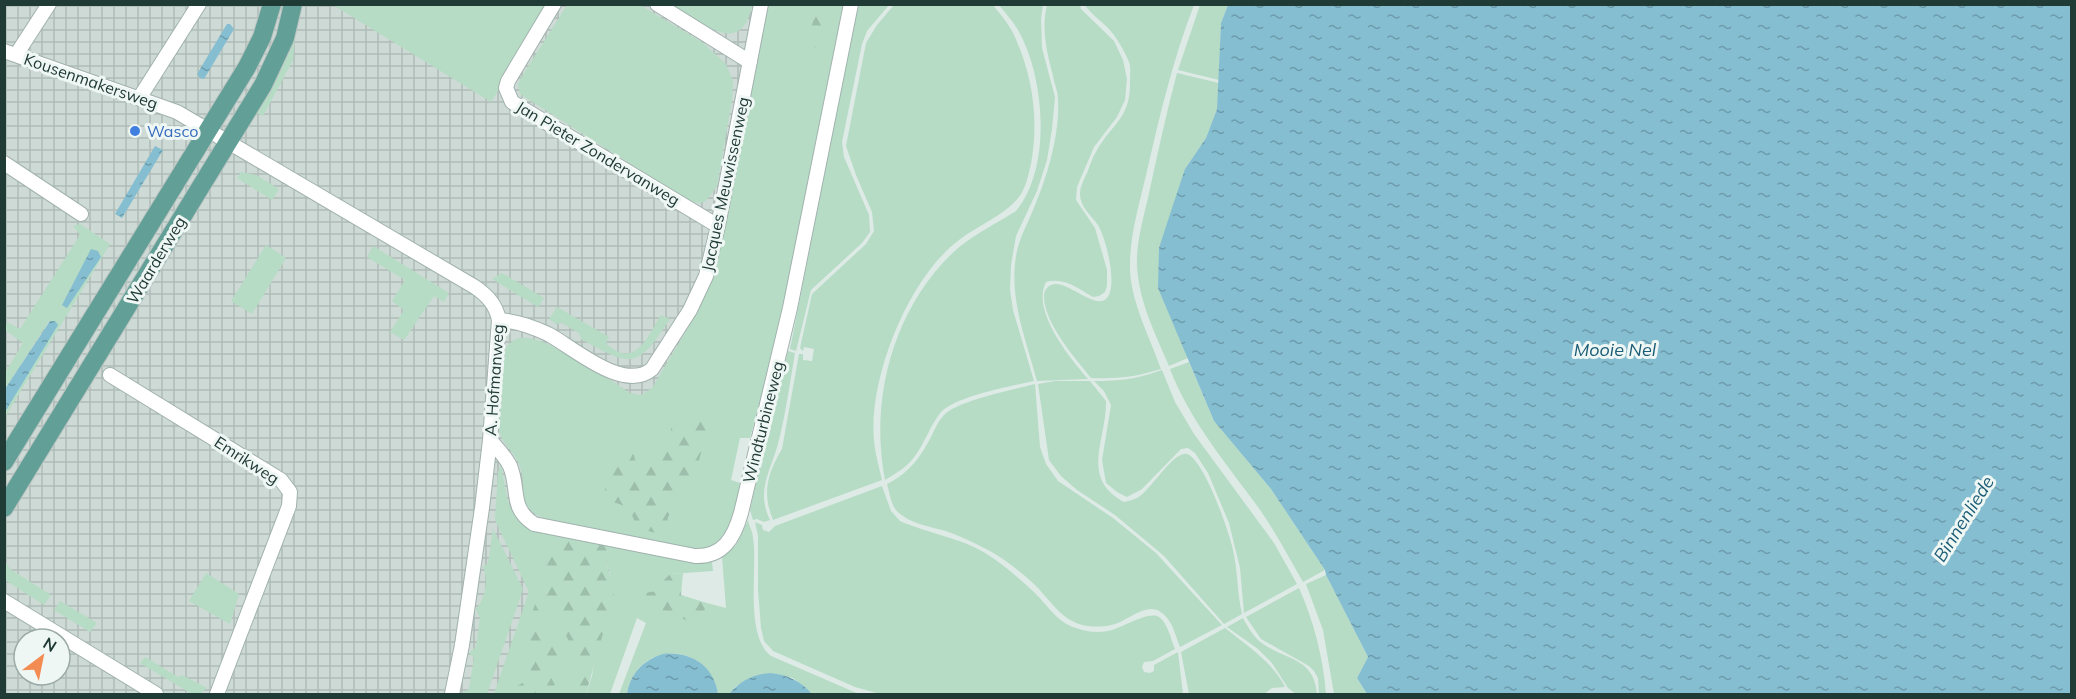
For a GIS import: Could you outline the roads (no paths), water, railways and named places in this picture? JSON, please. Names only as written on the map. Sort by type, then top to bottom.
[{"type":"main road","name":"Waarderweg","points":[[4,462],[258,46],[272,4]]},
{"type":"main road","name":"Waarderweg","points":[[4,508],[278,57],[293,4]]},
{"type":"street","points":[[10,53],[49,4]]},
{"type":"street","points":[[140,97],[199,4]]},
{"type":"street","name":"Jan Pieter Zondervanweg","points":[[554,4],[508,81],[506,88],[512,102],[718,226]]},
{"type":"street","points":[[657,4],[750,62]]},
{"type":"street","name":"Jacques Meuwissenweg","points":[[499,320],[519,323],[539,330],[609,370],[626,377],[646,375],[658,362],[697,297],[706,276],[718,226],[761,4]]},
{"type":"street","name":"Windturbineweg","points":[[490,440],[509,464],[519,510],[534,524],[695,556],[712,554],[722,549],[730,540],[741,513],[790,308],[851,4]]},
{"type":"street","name":"Kousenmakersweg","points":[[10,53],[140,97],[177,112],[228,141]]},
{"type":"street","name":"A. Hofmanweg","points":[[228,141],[482,292],[497,311],[499,320],[490,440],[470,593],[452,694]]},
{"type":"street","points":[[4,163],[81,214]]},
{"type":"street","name":"Emrikweg","points":[[110,375],[280,480],[290,492],[289,506],[217,694]]},
{"type":"street","points":[[6,601],[156,694]]},
{"type":"water","name":"Mooie Nel","points":[[1228,5],[2071,5],[2071,694],[1367,694],[1357,678],[1368,657],[1325,570],[1271,489],[1214,421],[1158,288],[1159,248],[1172,208],[1185,169],[1206,138],[1217,109],[1221,23]]},
{"type":"water","points":[[227,24],[234,29],[204,79],[200,78],[197,74]]},
{"type":"water","points":[[155,146],[163,150],[122,218],[115,214]]},
{"type":"water","points":[[91,249],[98,251],[101,257],[67,308],[62,305]]},
{"type":"water","points":[[50,321],[55,321],[58,325],[5,412],[5,389]]},
{"type":"water","points":[[663,654],[683,655],[700,662],[712,676],[718,694],[627,694],[634,674],[649,660]]},
{"type":"water","points":[[771,673],[794,679],[812,694],[729,694],[747,679]]},
{"type":"place","name":"Wasco","points":[[135,131]]},
{"type":"water label","name":"Binnenliede","points":[[1964,519]]}]
